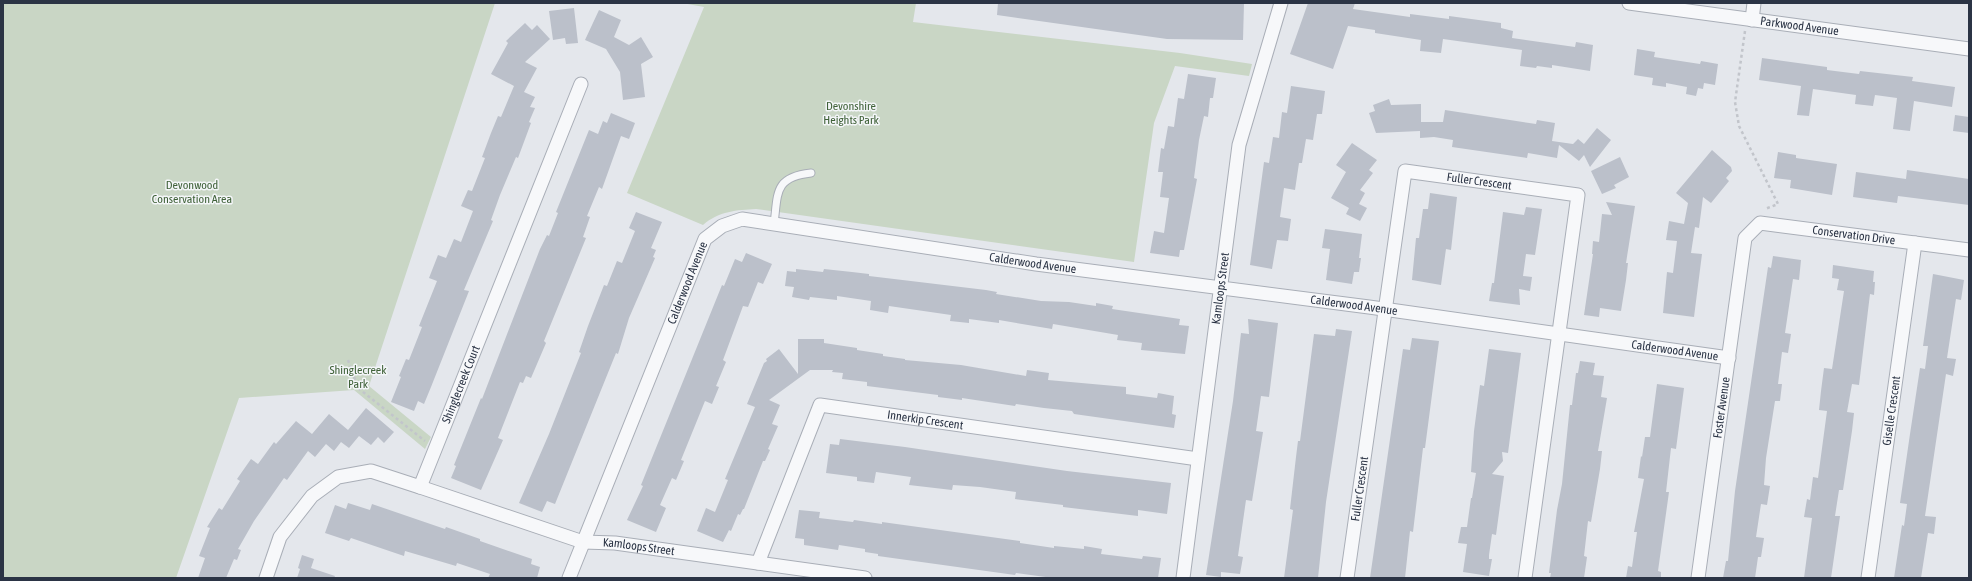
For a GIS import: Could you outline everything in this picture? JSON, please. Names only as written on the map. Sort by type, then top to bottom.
[{"type":"street","name":"Kamloops Street","points":[[1183,578],[1239,145],[1281,3]]},
{"type":"street","name":"Parkwood Avenue","points":[[1629,3],[1749,23],[1969,49]]},
{"type":"street","points":[[1749,23],[1754,3]]},
{"type":"street","name":"Shinglecreek Court","points":[[420,487],[581,84]]},
{"type":"street","name":"Fuller Crescent","points":[[1347,578],[1405,171],[1578,195],[1525,578]]},
{"type":"street","name":"Calderwood Avenue","points":[[569,578],[705,239],[722,226],[742,219],[1036,264],[1558,333],[1729,358]]},
{"type":"street","name":"Conservation Drive","points":[[1745,238],[1760,223],[1969,250]]},
{"type":"street","name":"Foster Avenue","points":[[1698,578],[1745,238]]},
{"type":"street","name":"Giselle Crescent","points":[[1868,578],[1915,243]]},
{"type":"street","name":"Innerkip Crescent","points":[[758,563],[820,405],[1198,459]]},
{"type":"street","points":[[266,578],[280,537],[312,496],[338,478],[371,471],[420,487]]},
{"type":"street","name":"Kamloops Street","points":[[420,487],[583,542],[615,543],[865,578]]},
{"type":"lane","points":[[774,224],[778,193],[784,182],[794,175],[811,173]]},
{"type":"path","points":[[1749,23],[1735,102],[1739,126],[1778,204],[1761,211]]},
{"type":"path","points":[[348,360],[358,388],[428,443]]},
{"type":"green space","name":"Devonwood Conservation Area","points":[[3,3],[495,3],[369,386],[431,437],[425,449],[354,390],[239,398],[176,578],[3,578]]},
{"type":"green space","name":"Devonshire Heights Park","points":[[682,3],[916,3],[913,22],[1180,53],[1252,64],[1249,76],[1175,66],[1154,123],[1134,262],[756,209],[728,212],[709,220],[703,225],[627,193],[704,7]]},
{"type":"building","points":[[998,3],[1244,3],[1243,40],[1167,39],[997,15]]},
{"type":"building","points":[[1308,3],[1355,3],[1353,9],[1410,17],[1410,14],[1449,19],[1449,16],[1501,23],[1501,28],[1513,31],[1512,38],[1575,47],[1576,42],[1593,45],[1590,71],[1552,65],[1552,68],[1520,66],[1522,50],[1443,39],[1441,53],[1420,51],[1421,40],[1375,33],[1375,30],[1348,26],[1333,69],[1290,54]]},
{"type":"building","points":[[574,8],[578,43],[566,44],[565,38],[553,40],[549,11]]},
{"type":"building","points":[[599,10],[621,20],[614,37],[629,45],[641,37],[653,57],[641,64],[645,97],[623,100],[620,72],[606,49],[585,40]]},
{"type":"building","points":[[525,23],[532,30],[537,25],[550,39],[525,62],[537,68],[524,92],[535,97],[530,107],[535,108],[529,122],[531,123],[518,158],[516,157],[500,195],[491,220],[493,221],[464,290],[469,291],[431,387],[424,404],[418,401],[414,411],[391,402],[401,377],[399,376],[406,359],[409,360],[422,327],[419,326],[437,281],[429,278],[438,255],[446,258],[454,239],[461,242],[473,211],[461,206],[468,190],[472,191],[485,158],[482,157],[491,133],[498,116],[501,117],[514,86],[491,74],[508,43],[506,41]]},
{"type":"building","points":[[1637,49],[1655,52],[1654,57],[1700,64],[1701,61],[1718,64],[1715,85],[1704,83],[1703,89],[1698,88],[1696,96],[1686,94],[1687,87],[1666,83],[1666,87],[1652,85],[1653,78],[1634,75]]},
{"type":"building","points":[[1762,58],[1827,67],[1827,70],[1859,74],[1860,71],[1913,77],[1912,81],[1955,87],[1952,107],[1914,101],[1910,131],[1893,129],[1897,98],[1875,95],[1873,106],[1855,104],[1856,95],[1813,89],[1809,116],[1797,115],[1801,86],[1759,80]]},
{"type":"building","points":[[1188,74],[1216,78],[1213,98],[1210,98],[1208,117],[1204,116],[1199,140],[1194,178],[1197,179],[1184,250],[1180,250],[1179,257],[1150,253],[1154,231],[1164,233],[1169,198],[1160,197],[1163,172],[1158,172],[1161,148],[1164,149],[1168,126],[1174,127],[1178,98],[1184,99]]},
{"type":"building","points":[[1291,86],[1325,91],[1322,114],[1317,114],[1313,140],[1306,139],[1302,163],[1299,163],[1295,190],[1284,188],[1280,217],[1291,219],[1288,241],[1277,240],[1272,269],[1250,265],[1264,162],[1269,163],[1273,137],[1279,138],[1282,112],[1287,113]]},
{"type":"building","points":[[1389,99],[1391,105],[1421,104],[1421,122],[1443,122],[1445,110],[1536,124],[1537,120],[1555,123],[1552,141],[1573,144],[1578,139],[1584,144],[1597,128],[1611,140],[1590,167],[1584,155],[1579,161],[1559,145],[1557,158],[1528,153],[1527,158],[1452,147],[1453,140],[1434,137],[1420,138],[1420,131],[1376,133],[1369,113],[1375,111],[1373,105]]},
{"type":"building","points":[[611,113],[635,123],[629,139],[621,136],[602,189],[599,187],[587,216],[590,217],[583,237],[586,238],[544,341],[546,343],[531,378],[526,376],[523,383],[520,382],[498,438],[503,440],[481,490],[451,478],[456,466],[454,465],[481,398],[482,399],[540,249],[547,235],[549,236],[558,213],[556,212],[589,130],[598,134],[603,121],[607,123]]},
{"type":"building","points":[[1955,115],[1969,117],[1969,133],[1953,131]]},
{"type":"building","points":[[1352,143],[1377,160],[1369,170],[1373,173],[1360,190],[1365,193],[1359,204],[1367,208],[1360,221],[1346,214],[1349,208],[1331,198],[1346,172],[1336,165]]},
{"type":"building","points":[[1712,150],[1731,167],[1732,171],[1726,178],[1729,181],[1711,203],[1703,197],[1699,228],[1695,227],[1691,253],[1702,254],[1694,317],[1663,313],[1667,272],[1673,273],[1677,241],[1666,240],[1669,221],[1684,224],[1688,203],[1676,193]]},
{"type":"building","points":[[1778,152],[1796,155],[1796,158],[1837,164],[1832,195],[1790,188],[1791,180],[1774,178]]},
{"type":"building","points":[[1620,157],[1629,177],[1614,185],[1616,188],[1602,194],[1591,171]]},
{"type":"building","points":[[1907,170],[1969,179],[1969,205],[1898,196],[1897,203],[1853,197],[1856,172],[1906,179]]},
{"type":"building","points":[[1430,193],[1457,197],[1451,250],[1446,249],[1441,285],[1412,280],[1416,238],[1419,238],[1423,209],[1428,209]]},
{"type":"building","points":[[1606,202],[1635,206],[1626,263],[1628,263],[1621,311],[1600,308],[1599,317],[1584,315],[1593,254],[1593,241],[1599,242],[1602,214],[1612,215]]},
{"type":"building","points":[[1526,207],[1542,209],[1535,255],[1526,254],[1523,276],[1532,277],[1530,291],[1519,289],[1520,305],[1489,301],[1492,283],[1494,283],[1503,212],[1524,215]]},
{"type":"building","points":[[636,212],[662,222],[651,248],[656,250],[653,257],[655,258],[629,318],[618,354],[616,353],[555,504],[547,501],[542,512],[519,503],[549,434],[581,353],[579,352],[604,285],[607,286],[617,261],[622,263],[635,231],[629,228]]},
{"type":"building","points":[[1325,229],[1362,234],[1359,272],[1354,272],[1352,284],[1326,280],[1330,249],[1322,248]]},
{"type":"building","points":[[746,253],[772,264],[763,284],[758,282],[748,307],[743,306],[723,360],[726,362],[716,386],[719,387],[712,404],[705,401],[681,460],[684,461],[676,480],[672,478],[660,505],[666,508],[656,532],[627,520],[643,486],[641,485],[722,285],[724,286],[735,259],[742,262]]},
{"type":"building","points":[[1773,256],[1801,260],[1799,280],[1793,279],[1785,333],[1791,334],[1788,353],[1782,352],[1778,384],[1782,384],[1780,401],[1775,401],[1766,458],[1764,485],[1770,486],[1767,505],[1761,504],[1756,537],[1764,538],[1761,557],[1758,557],[1755,578],[1723,578],[1726,561],[1728,561],[1735,491],[1768,267],[1771,268]]},
{"type":"building","points":[[1833,265],[1874,271],[1874,295],[1870,294],[1859,385],[1852,384],[1847,412],[1854,413],[1843,490],[1839,490],[1835,516],[1840,516],[1831,578],[1804,578],[1812,518],[1804,517],[1807,499],[1810,500],[1813,477],[1818,478],[1827,411],[1819,410],[1824,368],[1832,369],[1844,291],[1837,290],[1839,279],[1832,278]]},
{"type":"building","points":[[796,269],[823,272],[824,269],[869,274],[869,276],[986,290],[997,292],[996,294],[1041,301],[1069,302],[1096,306],[1096,303],[1113,306],[1112,309],[1180,319],[1179,325],[1189,326],[1185,354],[1141,350],[1142,343],[1117,340],[1118,335],[1053,324],[1052,329],[999,320],[999,323],[969,319],[969,323],[950,321],[951,315],[889,306],[888,313],[870,310],[871,301],[837,296],[837,300],[810,297],[809,300],[792,297],[794,287],[785,286],[787,271],[796,272]]},
{"type":"building","points":[[1933,274],[1964,280],[1961,300],[1956,299],[1947,358],[1956,359],[1953,376],[1946,374],[1925,516],[1936,517],[1934,534],[1928,533],[1921,578],[1894,578],[1902,525],[1904,526],[1907,504],[1900,503],[1910,434],[1920,368],[1925,369],[1928,346],[1923,346]]},
{"type":"building","points":[[1248,319],[1278,323],[1269,397],[1261,396],[1256,431],[1263,432],[1252,501],[1246,500],[1238,556],[1243,557],[1240,574],[1221,572],[1221,577],[1206,575],[1233,401],[1241,333],[1249,334]]},
{"type":"building","points":[[1336,329],[1352,331],[1326,502],[1318,578],[1284,578],[1293,510],[1290,509],[1296,457],[1298,441],[1300,441],[1314,334],[1335,336]]},
{"type":"building","points":[[1412,338],[1439,341],[1425,448],[1423,448],[1413,532],[1410,531],[1405,578],[1370,578],[1403,349],[1410,350]]},
{"type":"building","points":[[798,339],[824,339],[824,343],[857,348],[857,350],[883,354],[883,356],[905,360],[961,365],[1026,376],[1027,370],[1049,373],[1048,380],[1126,387],[1126,394],[1157,398],[1158,393],[1174,396],[1172,414],[1176,415],[1174,428],[1074,414],[1072,411],[1016,404],[1015,406],[962,398],[962,400],[938,397],[938,395],[867,386],[867,382],[842,379],[843,373],[832,372],[833,370],[810,370],[769,400],[780,405],[772,424],[778,426],[768,449],[770,450],[765,461],[763,461],[744,509],[740,515],[738,514],[731,531],[729,530],[723,542],[697,531],[706,508],[715,512],[728,480],[725,479],[755,407],[747,404],[764,363],[767,361],[766,359],[779,349],[798,374]]},
{"type":"building","points":[[1489,349],[1521,353],[1508,453],[1502,452],[1503,461],[1492,474],[1504,476],[1496,535],[1492,534],[1489,559],[1492,559],[1489,576],[1463,572],[1467,544],[1458,543],[1461,527],[1467,527],[1476,473],[1471,472],[1474,431],[1480,385],[1484,386]]},
{"type":"building","points":[[1580,361],[1595,363],[1593,375],[1604,376],[1601,397],[1607,398],[1598,451],[1602,451],[1600,469],[1591,522],[1588,521],[1584,556],[1587,557],[1584,578],[1550,578],[1551,573],[1549,573],[1562,484],[1570,405],[1572,405],[1576,373],[1578,373]]},
{"type":"building","points":[[1657,384],[1684,388],[1676,449],[1671,448],[1666,492],[1669,492],[1658,571],[1661,572],[1661,578],[1626,578],[1628,566],[1632,567],[1637,532],[1634,532],[1644,479],[1638,478],[1641,456],[1642,457],[1645,437],[1650,437]]},
{"type":"building","points":[[366,408],[394,432],[384,443],[378,437],[371,445],[359,436],[349,448],[341,442],[334,451],[326,444],[315,457],[308,451],[287,480],[284,478],[254,521],[238,549],[241,550],[237,560],[234,559],[226,578],[198,578],[205,558],[199,556],[210,528],[207,527],[219,508],[222,510],[240,481],[237,479],[251,459],[258,464],[274,442],[276,444],[296,421],[312,434],[329,414],[348,430]]},
{"type":"building","points":[[840,439],[1067,471],[1171,483],[1167,514],[1138,510],[1138,516],[1063,507],[1063,505],[1015,499],[1016,492],[980,487],[953,485],[952,490],[909,485],[911,477],[876,472],[874,483],[857,481],[857,477],[826,473],[830,444],[839,445]]},
{"type":"building","points":[[348,503],[370,510],[372,504],[445,529],[446,527],[480,539],[480,541],[532,559],[531,564],[540,567],[537,578],[488,578],[490,574],[457,563],[456,566],[405,551],[404,556],[351,538],[349,541],[325,533],[335,505],[346,509]]},
{"type":"building","points":[[799,510],[820,512],[819,518],[853,522],[854,520],[882,524],[882,522],[1020,541],[1020,543],[1054,548],[1054,546],[1084,549],[1084,546],[1102,549],[1101,554],[1142,559],[1143,556],[1161,558],[1158,578],[1053,578],[1016,573],[1015,575],[878,556],[878,554],[865,552],[865,549],[839,545],[838,550],[804,545],[804,539],[795,538]]},
{"type":"building","points":[[302,555],[314,559],[311,568],[335,576],[334,578],[297,578]]},
{"type":"park label","name":"Shinglecreek Park","points":[[358,377]]}]
